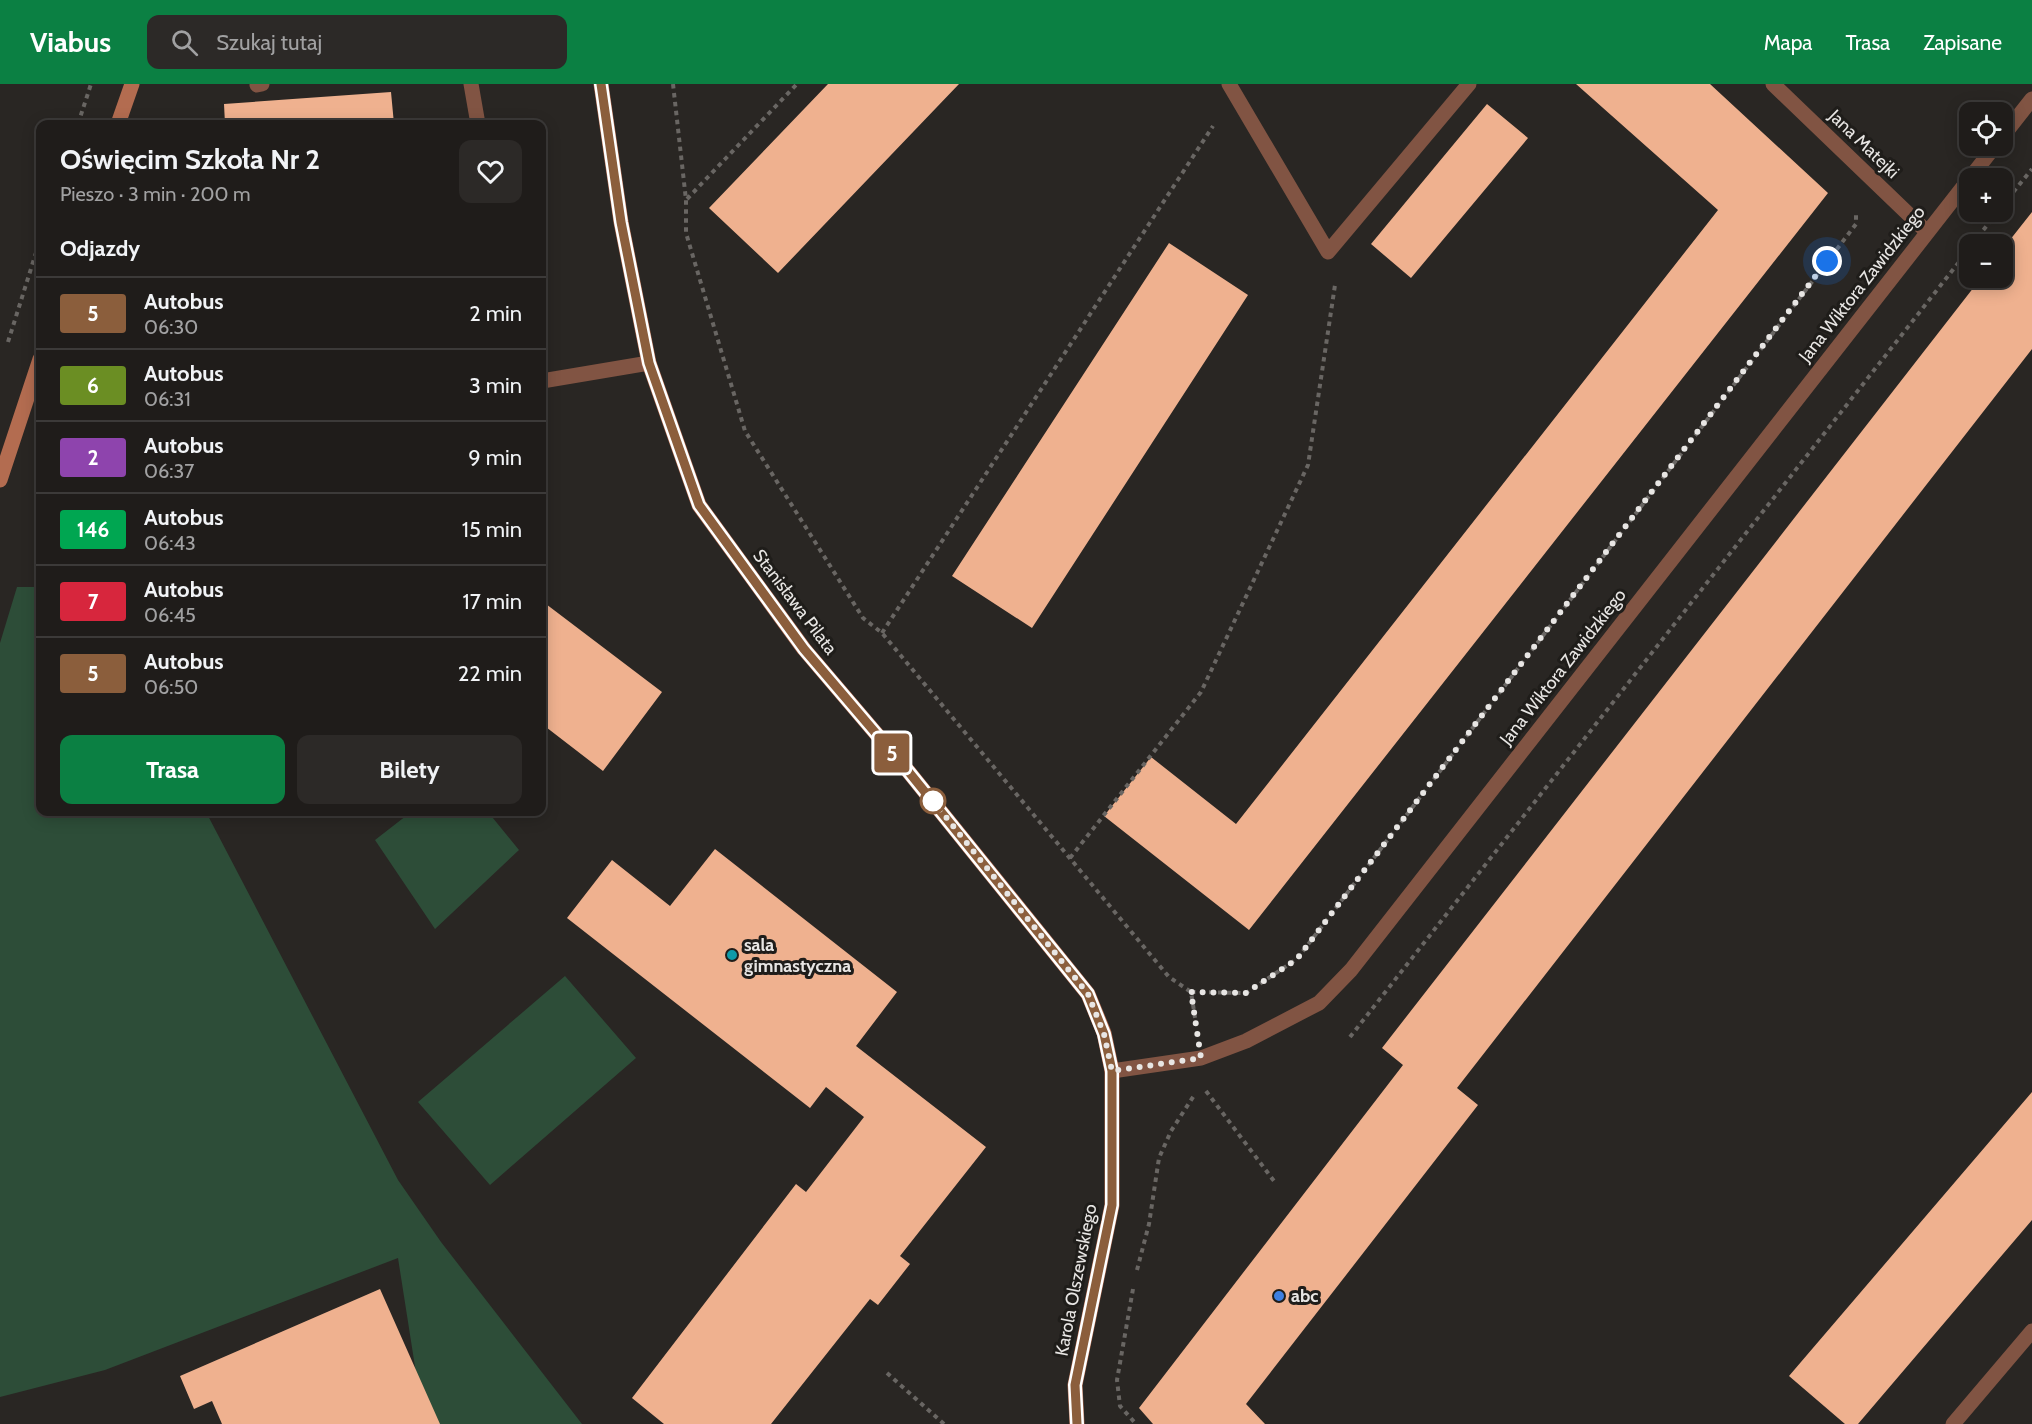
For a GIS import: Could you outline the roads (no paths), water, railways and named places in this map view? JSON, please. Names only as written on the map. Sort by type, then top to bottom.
[{"type":"street","points":[[119,120],[132,84]]},
{"type":"street","points":[[257,85],[262,84]]},
{"type":"street","points":[[471,84],[477,120]]},
{"type":"street","name":"Stanisława Pilata","points":[[601,84],[621,222],[649,363],[699,505],[804,649],[908,771],[1088,994],[1104,1034],[1112,1071]]},
{"type":"street","points":[[1232,88],[1328,252],[1469,84]]},
{"type":"street","name":"Jana Matejki","points":[[1773,84],[1927,232]]},
{"type":"street","points":[[2013,123],[2032,99]]},
{"type":"street","name":"Jana Wiktora Zawidzkiego","points":[[1112,1071],[1201,1058],[1246,1041],[1319,1003],[1351,970],[1987,156]]},
{"type":"street","points":[[546,380],[649,363]]},
{"type":"street","points":[[0,480],[36,370]]},
{"type":"street","name":"Karola Olszewskiego","points":[[1077,1424],[1075,1385],[1112,1205],[1112,1071]]},
{"type":"street","points":[[1953,1424],[2032,1331]]},
{"type":"place","name":"sala gimnastyczna","points":[[732,955]]},
{"type":"place","name":"abc","points":[[1279,1296]]}]
